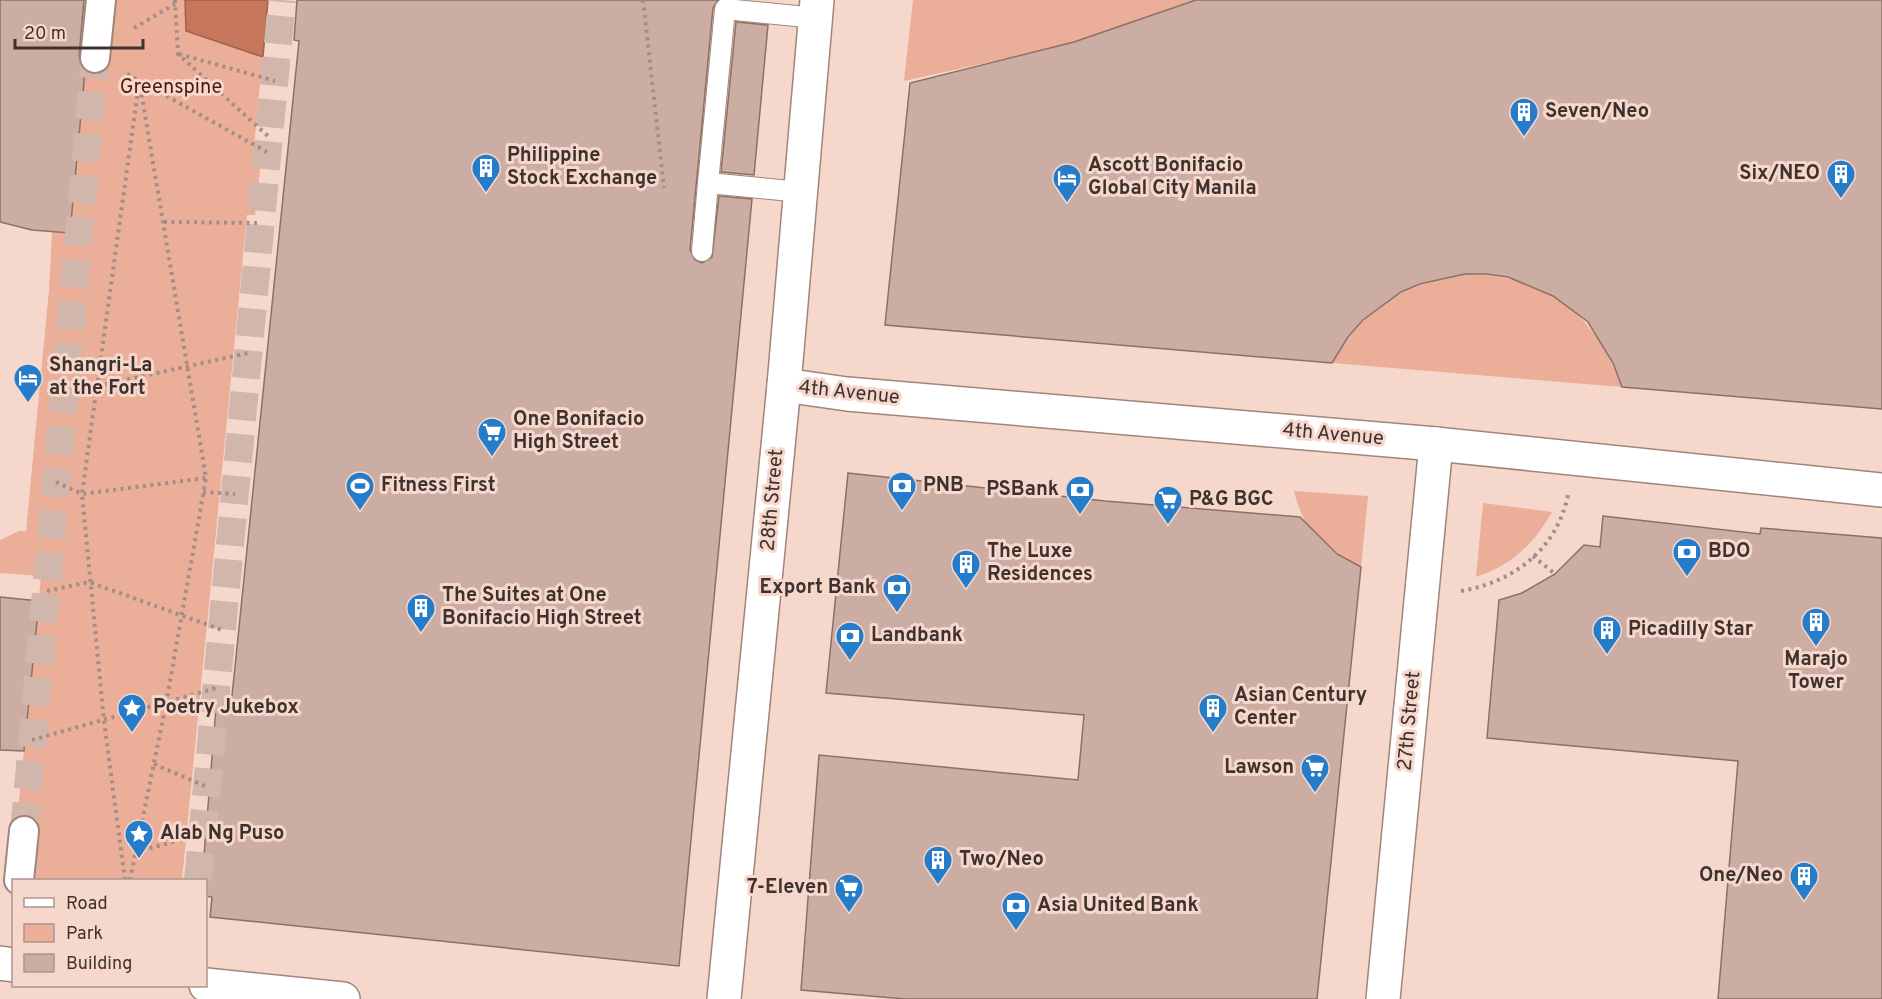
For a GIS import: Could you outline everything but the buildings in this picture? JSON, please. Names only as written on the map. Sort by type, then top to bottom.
[{"type":"street","points":[[95,58],[101,0]]},
{"type":"street","name":"28th Street","points":[[724,999],[784,385],[817,9]]},
{"type":"street","name":"4th Avenue","points":[[784,385],[847,394],[1436,444],[1882,490]]},
{"type":"street","name":"27th Street","points":[[1383,999],[1436,444]]},
{"type":"street","points":[[19,879],[24,831]]},
{"type":"street","points":[[207,985],[343,999]]},
{"type":"lane","points":[[702,251],[725,9],[817,9]]},
{"type":"lane","points":[[708,183],[801,192]]},
{"type":"path","points":[[643,0],[664,188]]},
{"type":"path","points":[[131,30],[175,2],[178,54],[269,137]]},
{"type":"path","points":[[178,54],[275,81]]},
{"type":"path","points":[[139,79],[267,153]]},
{"type":"path","points":[[130,879],[166,704],[206,478],[139,79]]},
{"type":"path","points":[[125,879],[104,722],[82,494],[139,79]]},
{"type":"path","points":[[164,222],[261,224]]},
{"type":"path","points":[[98,386],[248,353]]},
{"type":"path","points":[[1421,597],[1476,588],[1506,577],[1552,539],[1565,512],[1575,458]]},
{"type":"path","points":[[56,482],[82,494],[206,478]]},
{"type":"path","points":[[203,492],[235,494]]},
{"type":"path","points":[[1533,556],[1555,574]]},
{"type":"path","points":[[46,591],[89,582],[222,630]]},
{"type":"path","points":[[32,740],[104,722],[216,688]]},
{"type":"path","points":[[154,764],[207,787]]},
{"type":"path","points":[[135,852],[203,834]]},
{"type":"green space","name":"Greenspine","points":[[91,0],[268,0],[253,157],[261,162],[255,215],[247,215],[182,879],[12,879],[12,894],[10,894],[41,576],[0,573],[0,540],[19,531],[26,531],[49,290],[52,232],[70,233]]},
{"type":"green space","points":[[913,0],[1197,0],[1075,43],[904,81]]},
{"type":"green space","points":[[1465,274],[1519,281],[1542,290],[1563,303],[1597,338],[1611,361],[1622,387],[1332,363],[1359,326],[1387,301],[1421,285]]},
{"type":"green space","points":[[1294,491],[1368,496],[1361,567],[1336,553],[1317,537],[1303,518]]},
{"type":"green space","points":[[1483,503],[1552,512],[1529,544],[1511,560],[1476,577]]},
{"type":"shaded area","points":[[185,0],[268,0],[263,57],[186,31]]},
{"type":"tunnel","points":[[198,879],[282,0]]},
{"type":"tunnel","points":[[24,831],[95,58]]},
{"type":"place","name":"Seven/Neo","points":[[1524,138]]},
{"type":"place","name":"Philippine Stock Exchange","points":[[486,194]]},
{"type":"place","name":"Six/NEO","points":[[1841,200]]},
{"type":"place","name":"Ascott Bonifacio Global City Manila","points":[[1067,204]]},
{"type":"place","name":"Shangri-La at the Fort","points":[[28,404]]},
{"type":"place","name":"One Bonifacio High Street","points":[[492,458]]},
{"type":"place","name":"Fitness First","points":[[360,512]]},
{"type":"place","name":"PNB","points":[[902,512]]},
{"type":"place","name":"PSBank","points":[[1080,516]]},
{"type":"place","name":"P&G BGC","points":[[1168,526]]},
{"type":"place","name":"BDO","points":[[1687,578]]},
{"type":"place","name":"The Luxe Residences","points":[[966,590]]},
{"type":"place","name":"Export Bank","points":[[897,614]]},
{"type":"place","name":"The Suites at One Bonifacio High Street","points":[[421,634]]},
{"type":"place","name":"Marajo Tower","points":[[1816,648]]},
{"type":"place","name":"Picadilly Star","points":[[1607,656]]},
{"type":"place","name":"Landbank","points":[[850,662]]},
{"type":"place","name":"Poetry Jukebox","points":[[132,734]]},
{"type":"place","name":"Asian Century Center","points":[[1213,734]]},
{"type":"place","name":"Lawson","points":[[1315,794]]},
{"type":"place","name":"Alab Ng Puso","points":[[139,860]]},
{"type":"place","name":"Two/Neo","points":[[938,886]]},
{"type":"place","name":"One/Neo","points":[[1804,902]]},
{"type":"place","name":"7-Eleven","points":[[849,914]]},
{"type":"place","name":"Asia United Bank","points":[[1016,932]]}]
